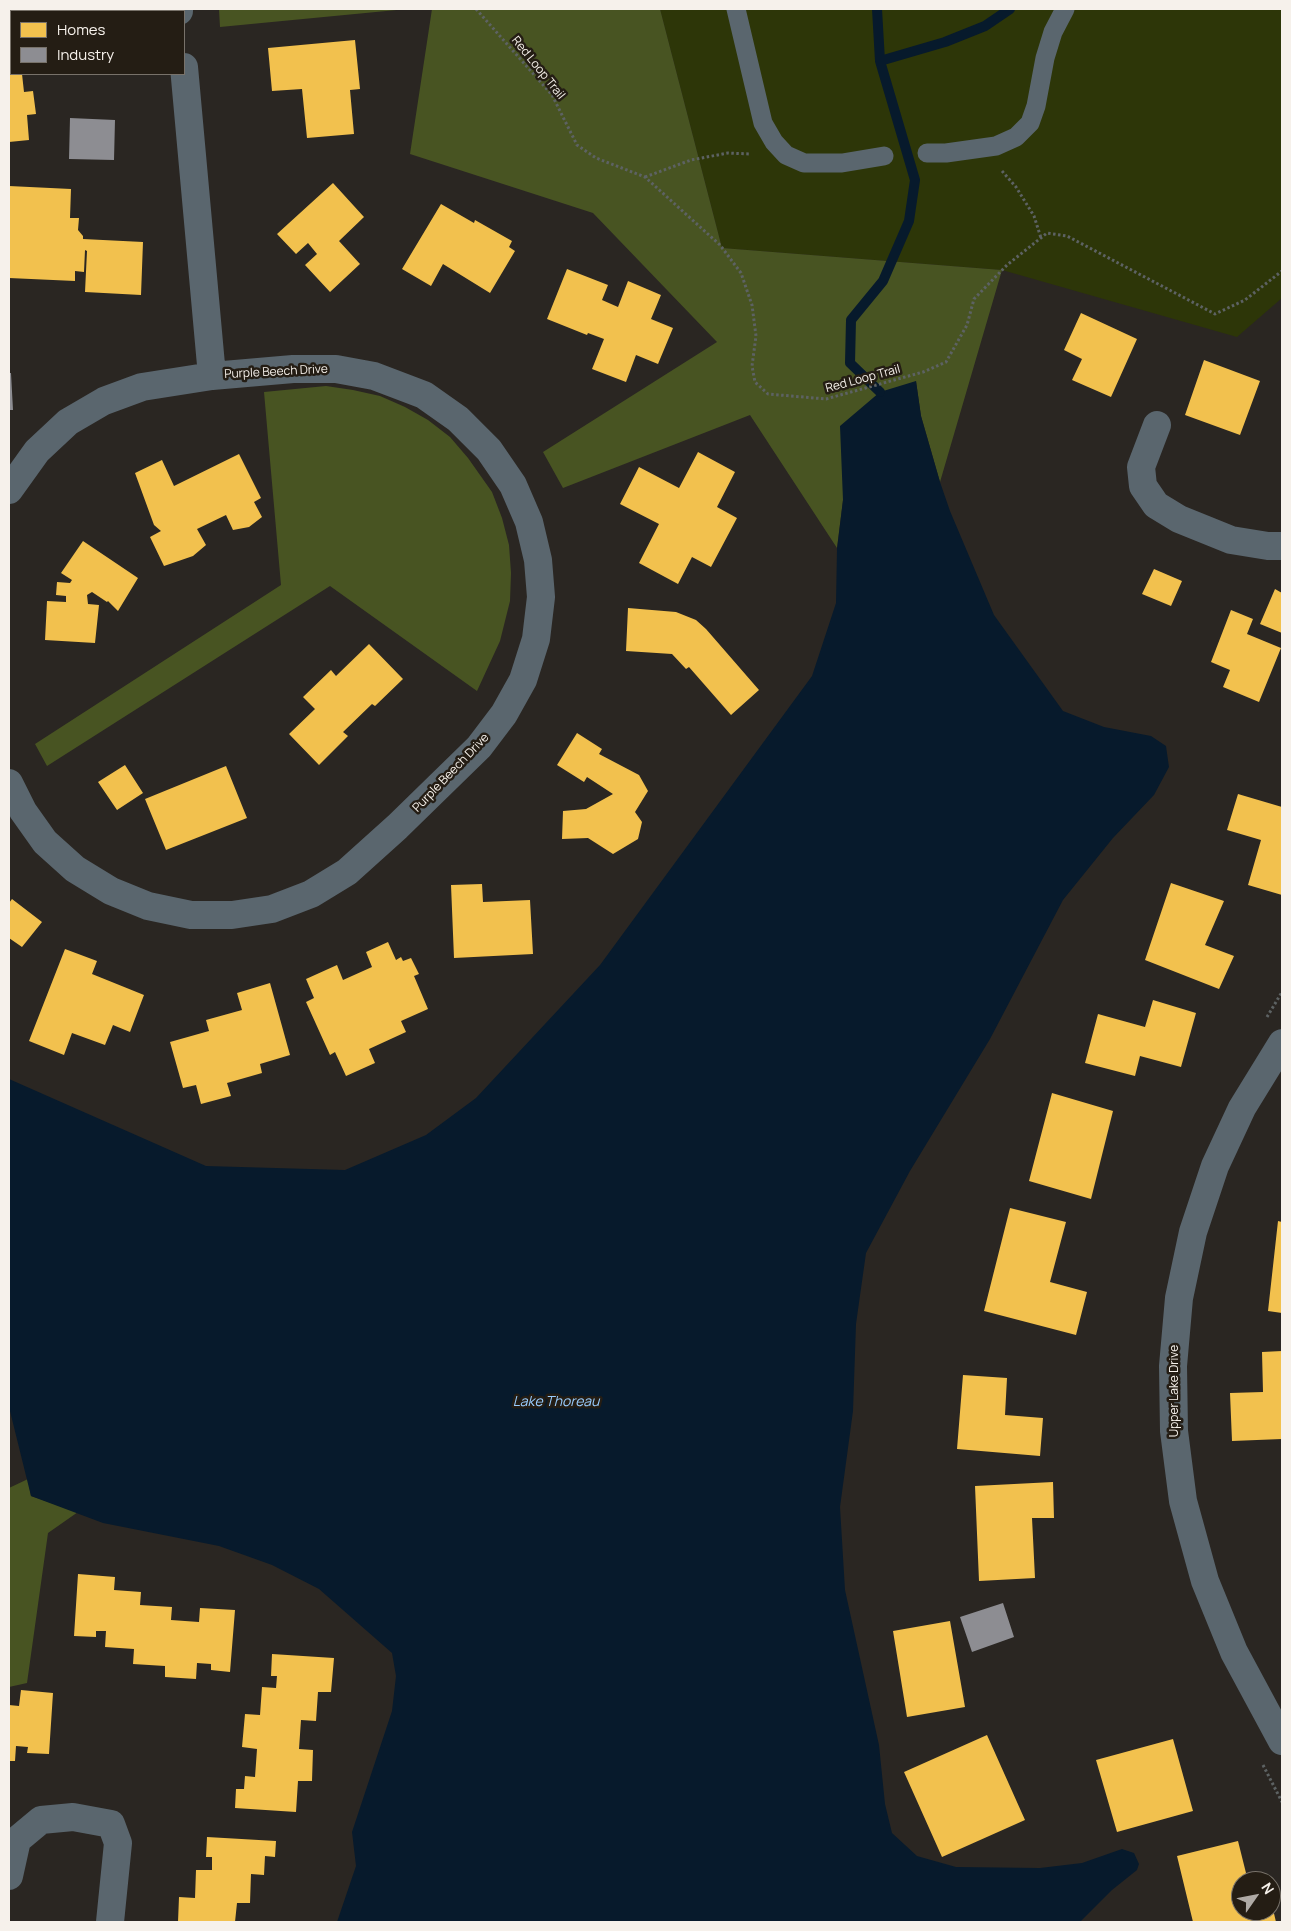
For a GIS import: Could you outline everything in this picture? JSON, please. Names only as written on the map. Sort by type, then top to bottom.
[{"type":"street","name":"Purple Beech Drive","points":[[185,75],[212,376]]},
{"type":"street","name":"Purple Beech Drive","points":[[9,490],[36,451],[68,422],[104,401],[142,387],[212,376],[294,369],[336,369],[385,379],[424,395],[458,419],[489,450],[512,485],[529,522],[538,560],[541,597],[536,639],[523,680],[504,714],[478,747],[397,827],[348,872],[311,894],[272,908],[232,916],[191,915],[148,906],[110,891],[75,869],[45,842],[23,811],[9,783]]},
{"type":"street","points":[[1157,425],[1141,467],[1144,486],[1156,505],[1179,520],[1231,540],[1268,546],[1282,546]]},
{"type":"street","name":"Upper Lake Drive","points":[[1282,1043],[1242,1108],[1215,1166],[1193,1232],[1179,1298],[1173,1366],[1174,1431],[1184,1501],[1205,1581],[1234,1652],[1282,1741]]},
{"type":"street","points":[[9,1876],[17,1840],[41,1820],[73,1816],[111,1824],[118,1843],[110,1922]]},
{"type":"lane","points":[[736,9],[763,123],[774,142],[786,156],[804,163],[842,163],[884,156]]},
{"type":"lane","points":[[927,153],[946,153],[996,146],[1016,137],[1030,124],[1036,106],[1045,58],[1053,32],[1064,9]]},
{"type":"path","name":"Red Loop Trail","points":[[476,9],[552,95],[577,145],[596,158],[645,177],[720,245],[740,273],[752,305],[756,336],[752,366],[755,382],[768,394],[826,399],[923,372],[946,362],[967,325],[974,299],[1008,264],[1041,238]]},
{"type":"path","points":[[971,149],[996,164],[1016,187],[1034,216],[1041,238],[1047,233],[1067,236],[1216,314],[1245,300],[1282,271]]},
{"type":"path","points":[[645,177],[691,160],[728,153],[786,156]]},
{"type":"green space","points":[[219,9],[407,9],[220,27]]},
{"type":"green space","points":[[432,9],[660,9],[722,248],[1002,270],[940,482],[921,416],[916,381],[843,500],[837,548],[750,415],[563,488],[543,452],[717,342],[593,213],[410,154]]},
{"type":"green space","points":[[660,9],[1282,9],[1282,298],[1237,337],[1002,270],[722,248]]},
{"type":"green space","points":[[326,386],[380,396],[428,420],[450,437],[468,458],[492,492],[502,518],[509,545],[510,601],[500,641],[477,691],[330,586],[47,766],[35,744],[281,585],[264,392]]},
{"type":"green space","points":[[28,1479],[31,1496],[78,1512],[48,1533],[27,1683],[9,1687],[9,1488]]},
{"type":"water","name":"Lake Thoreau","points":[[916,381],[921,416],[940,482],[950,511],[994,615],[1063,711],[1104,727],[1151,736],[1166,746],[1169,767],[1154,795],[1113,838],[1063,900],[990,1039],[910,1171],[866,1253],[856,1324],[853,1411],[840,1507],[845,1590],[879,1745],[885,1804],[892,1833],[917,1856],[956,1867],[1040,1868],[1082,1863],[1122,1849],[1134,1853],[1139,1864],[1137,1870],[1112,1890],[1080,1922],[337,1922],[356,1866],[352,1832],[392,1711],[396,1676],[392,1653],[319,1589],[272,1565],[219,1546],[103,1523],[31,1496],[9,1407],[9,1079],[206,1166],[345,1170],[426,1135],[476,1098],[600,965],[812,676],[836,603],[837,549],[843,500],[840,426],[880,392]]},
{"type":"building: Homes","points":[[355,40],[360,89],[350,90],[354,134],[307,138],[302,89],[272,91],[268,48]]},
{"type":"building: Homes","points":[[10,51],[10,75],[22,75],[24,92],[33,91],[36,114],[27,115],[29,140],[9,142]]},
{"type":"building: Homes","points":[[333,183],[364,217],[339,241],[360,264],[330,292],[305,265],[317,254],[308,243],[296,254],[277,234]]},
{"type":"building: Homes","points":[[9,186],[71,189],[70,218],[79,218],[78,230],[83,239],[143,242],[141,295],[85,292],[87,251],[85,250],[84,272],[75,271],[75,281],[9,278]]},
{"type":"building: Homes","points":[[441,204],[474,223],[475,220],[512,241],[509,247],[515,251],[490,293],[443,264],[431,286],[402,269]]},
{"type":"building: Homes","points":[[567,269],[608,285],[602,300],[618,307],[628,281],[661,295],[651,319],[673,328],[658,364],[636,355],[626,382],[592,369],[604,339],[588,333],[587,335],[547,319]]},
{"type":"building: Homes","points":[[1081,313],[1137,339],[1111,397],[1072,380],[1082,359],[1064,350]]},
{"type":"building: Homes","points":[[1204,360],[1260,381],[1240,435],[1185,415]]},
{"type":"building: Homes","points":[[698,452],[735,472],[717,507],[737,518],[711,567],[692,557],[678,584],[639,563],[659,524],[620,504],[639,467],[679,488]]},
{"type":"building: Homes","points":[[239,454],[261,498],[254,502],[262,517],[249,527],[233,530],[226,515],[197,529],[206,545],[193,556],[164,566],[150,537],[161,531],[154,525],[135,473],[162,460],[174,486]]},
{"type":"building: Homes","points":[[83,541],[138,578],[118,611],[108,601],[92,592],[87,595],[88,604],[99,605],[95,643],[45,640],[47,601],[66,602],[66,596],[56,595],[57,582],[70,583],[72,580],[61,573]]},
{"type":"building: Homes","points":[[1154,569],[1182,581],[1171,606],[1142,594]]},
{"type":"building: Homes","points":[[1275,589],[1282,593],[1282,633],[1260,624]]},
{"type":"building: Homes","points":[[628,608],[676,612],[696,620],[759,690],[731,715],[689,667],[686,669],[672,654],[626,651]]},
{"type":"building: Homes","points":[[1231,610],[1253,619],[1247,634],[1281,648],[1259,702],[1223,687],[1230,670],[1211,662]]},
{"type":"building: Homes","points":[[369,644],[403,679],[375,706],[372,704],[343,732],[348,736],[319,765],[289,734],[315,709],[303,697],[331,670],[336,676]]},
{"type":"building: Homes","points":[[577,733],[602,749],[599,754],[639,775],[648,791],[635,812],[642,822],[638,839],[613,854],[588,838],[562,839],[563,811],[586,809],[613,794],[587,777],[584,782],[557,765]]},
{"type":"building: Homes","points":[[125,765],[143,793],[117,810],[98,782]]},
{"type":"building: Homes","points":[[226,766],[247,818],[166,850],[145,799]]},
{"type":"building: Homes","points":[[1238,794],[1282,807],[1282,895],[1248,885],[1261,840],[1227,830]]},
{"type":"building: Homes","points":[[1171,883],[1224,901],[1205,945],[1234,956],[1219,989],[1145,960]]},
{"type":"building: Homes","points":[[482,884],[483,902],[530,900],[533,954],[454,958],[451,885]]},
{"type":"building: Homes","points":[[12,899],[42,922],[22,947],[9,938],[9,903]]},
{"type":"building: Homes","points":[[388,942],[396,960],[401,957],[403,961],[411,958],[419,974],[414,976],[428,1009],[401,1021],[406,1032],[369,1049],[375,1063],[346,1076],[335,1052],[330,1055],[306,1002],[314,998],[306,979],[337,965],[343,980],[372,967],[366,952]]},
{"type":"building: Homes","points":[[65,949],[97,961],[92,974],[144,995],[130,1032],[113,1025],[105,1045],[72,1033],[64,1055],[29,1041]]},
{"type":"building: Homes","points":[[270,983],[290,1055],[260,1064],[262,1073],[227,1083],[231,1096],[201,1104],[196,1085],[183,1088],[170,1042],[209,1031],[206,1020],[242,1010],[237,993]]},
{"type":"building: Homes","points":[[1153,1000],[1196,1013],[1181,1067],[1140,1056],[1135,1076],[1085,1063],[1098,1014],[1145,1027]]},
{"type":"building: Homes","points":[[1052,1093],[1113,1111],[1091,1199],[1029,1181]]},
{"type":"building: Homes","points":[[1010,1208],[1066,1222],[1050,1282],[1087,1292],[1076,1335],[984,1311]]},
{"type":"building: Homes","points":[[1278,1221],[1282,1222],[1282,1313],[1268,1311]]},
{"type":"building: Homes","points":[[1282,1351],[1282,1439],[1232,1441],[1230,1393],[1263,1392],[1262,1352]]},
{"type":"building: Homes","points":[[963,1375],[1007,1378],[1005,1415],[1043,1418],[1040,1456],[957,1449]]},
{"type":"building: Homes","points":[[1053,1482],[1054,1518],[1032,1518],[1035,1578],[979,1581],[975,1486]]},
{"type":"building: Homes","points":[[78,1574],[115,1577],[114,1590],[141,1592],[140,1605],[172,1607],[171,1620],[199,1622],[200,1608],[235,1610],[230,1672],[211,1670],[211,1664],[197,1663],[196,1679],[165,1677],[165,1666],[133,1664],[134,1649],[105,1647],[106,1631],[96,1631],[96,1637],[74,1636]]},
{"type":"building: Homes","points":[[950,1621],[965,1707],[907,1717],[893,1631]]},
{"type":"building: Homes","points":[[272,1654],[334,1658],[331,1692],[318,1692],[316,1721],[301,1720],[299,1749],[313,1750],[312,1781],[298,1781],[296,1812],[235,1808],[236,1789],[244,1789],[245,1776],[255,1777],[257,1749],[242,1747],[245,1714],[260,1715],[262,1687],[276,1688],[277,1676],[271,1676]]},
{"type":"building: Homes","points":[[21,1690],[53,1693],[49,1754],[27,1753],[28,1747],[16,1746],[15,1761],[9,1761],[9,1705],[19,1706]]},
{"type":"building: Homes","points":[[987,1735],[1025,1820],[942,1857],[904,1772]]},
{"type":"building: Homes","points":[[1173,1739],[1193,1811],[1117,1832],[1096,1760]]},
{"type":"building: Homes","points":[[207,1837],[276,1841],[275,1857],[265,1856],[264,1875],[251,1874],[250,1903],[237,1903],[235,1922],[178,1922],[179,1897],[195,1898],[196,1870],[212,1870],[212,1857],[206,1857]]},
{"type":"building: Homes","points":[[1238,1841],[1246,1871],[1231,1871],[1231,1921],[1276,1922],[1193,1922],[1177,1856]]},
{"type":"building: Industry","points":[[70,118],[115,120],[114,160],[69,159]]},
{"type":"building: Industry","points":[[9,373],[11,373],[13,410],[9,410]]},
{"type":"building: Industry","points":[[1003,1603],[1014,1637],[972,1652],[960,1617]]},
{"type":"waterway","points":[[877,9],[880,61],[915,180],[909,221],[883,281],[851,320],[850,363],[880,392]]},
{"type":"waterway","points":[[880,61],[945,42],[985,26],[1010,9]]}]
